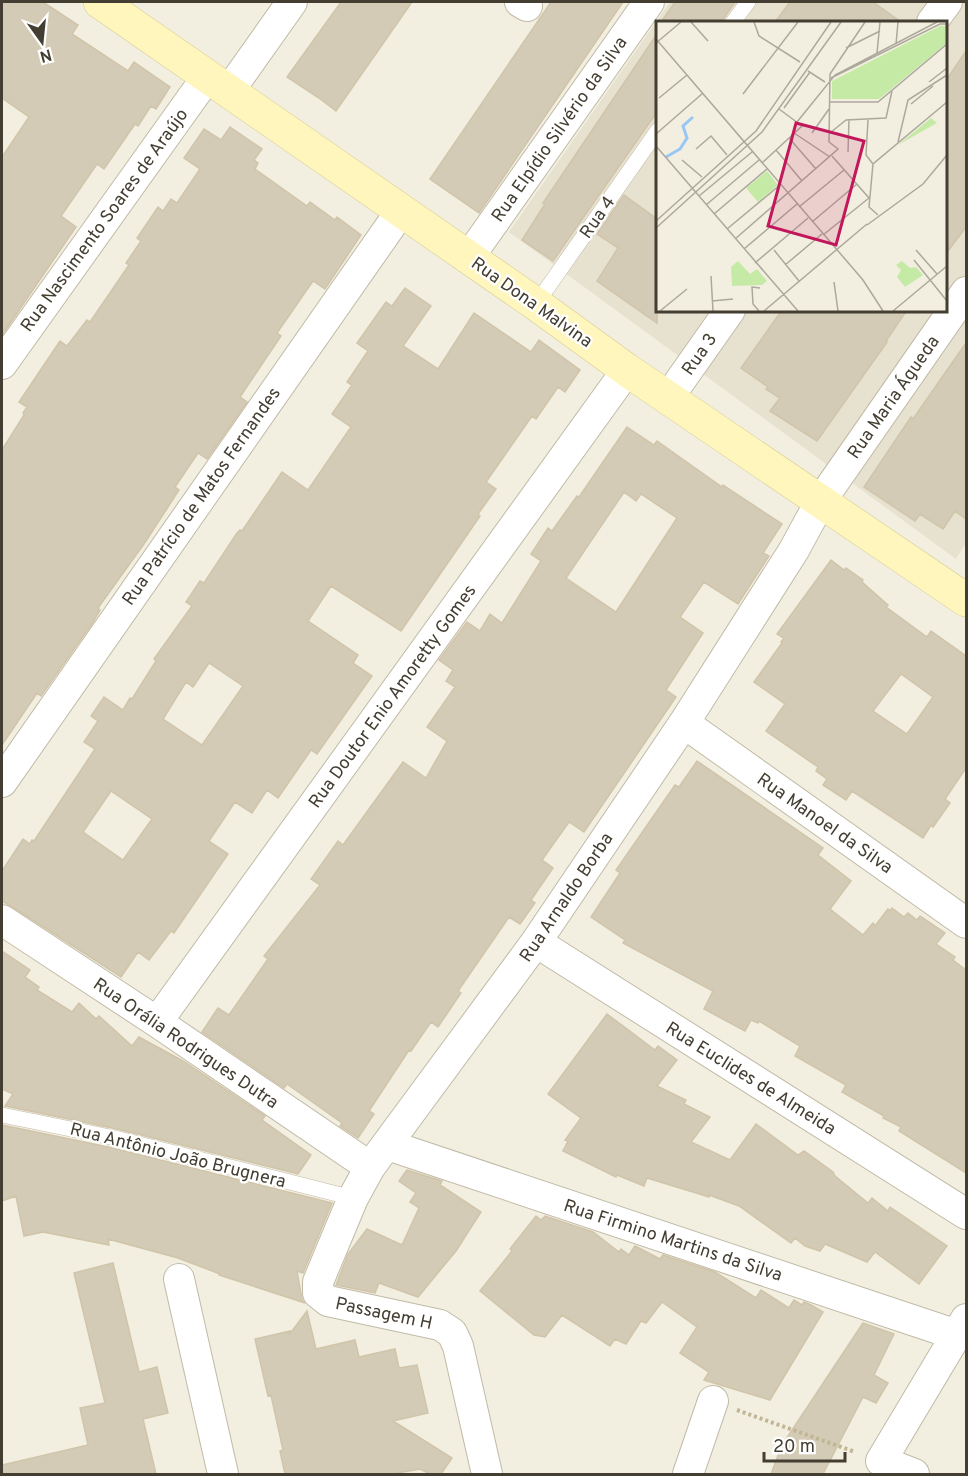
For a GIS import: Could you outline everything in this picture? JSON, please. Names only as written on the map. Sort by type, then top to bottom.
[{"type":"street","name":"Rua Dona Malvina","points":[[100,2],[469,257],[627,370],[820,502],[965,596]]},
{"type":"street","name":"Rua Nascimento Soares de Araújo","points":[[2,364],[218,84],[292,2]]},
{"type":"street","name":"Rua Elpídio Silvério da Silva","points":[[469,257],[649,2]]},
{"type":"street","points":[[933,21],[947,2]]},
{"type":"street","name":"Rua Patrício de Matos Fernandes","points":[[2,782],[401,211]]},
{"type":"street","name":"Rua Maria Águeda","points":[[820,502],[966,292]]},
{"type":"street","name":"Rua 3","points":[[669,398],[729,312]]},
{"type":"street","name":"Rua Doutor Enio Amoretty Gomes","points":[[157,1022],[627,370]]},
{"type":"street","name":"Rua Arnaldo Borba","points":[[318,1293],[318,1282],[353,1198],[379,1156],[536,942],[684,723],[794,550],[820,502]]},
{"type":"street","name":"Rua Manoel da Silva","points":[[684,723],[966,923]]},
{"type":"street","name":"Rua Orália Rodrigues Dutra","points":[[2,920],[157,1022],[379,1156]]},
{"type":"street","name":"Rua Euclides de Almeida","points":[[536,942],[966,1214]]},
{"type":"street","name":"Rua Firmino Martins da Silva","points":[[379,1156],[962,1327]]},
{"type":"street","points":[[179,1279],[223,1474]]},
{"type":"street","name":"Passagem H","points":[[318,1293],[328,1301],[440,1325],[452,1333],[458,1346],[477,1467]]},
{"type":"street","points":[[914,1474],[881,1461],[962,1327]]},
{"type":"street","points":[[687,1474],[713,1401]]},
{"type":"lane","points":[[734,21],[748,2]]},
{"type":"lane","name":"Rua 4","points":[[536,304],[656,131]]},
{"type":"lane","name":"Rua Antônio João Brugnera","points":[[2,1115],[115,1138],[353,1198]]},
{"type":"path","points":[[713,1401],[881,1461]]},
{"type":"shaded area","points":[[670,2],[966,2],[966,543],[956,559],[509,232],[656,22],[656,312],[947,312],[947,21],[657,21]]},
{"type":"building","points":[[2,2],[43,2],[78,25],[72,34],[128,71],[134,62],[170,87],[156,109],[151,106],[138,126],[135,124],[104,169],[97,164],[61,216],[76,227],[2,335],[2,157],[29,117],[2,98]]},
{"type":"building","points":[[341,2],[412,2],[336,111],[287,77]]},
{"type":"building","points":[[551,2],[623,2],[479,213],[430,179]]},
{"type":"building","points":[[675,2],[735,2],[722,21],[662,21]]},
{"type":"building","points":[[790,2],[873,2],[900,21],[776,21]]},
{"type":"building","points":[[656,35],[656,113],[553,261],[522,240],[545,204],[543,203]]},
{"type":"building","points":[[966,51],[966,227],[947,252],[947,79]]},
{"type":"building","points":[[230,127],[262,149],[254,160],[258,163],[255,169],[307,206],[310,202],[335,220],[337,217],[361,235],[325,289],[313,281],[277,333],[281,336],[240,397],[247,402],[207,459],[198,453],[175,487],[179,490],[98,608],[100,610],[93,622],[41,696],[37,693],[2,745],[2,450],[27,407],[19,402],[60,341],[67,346],[87,320],[90,322],[129,265],[126,263],[141,241],[137,238],[158,207],[163,211],[171,199],[177,203],[200,169],[184,158],[204,129],[221,140]]},
{"type":"building","points":[[624,195],[656,218],[657,323],[597,281],[618,248],[597,234]]},
{"type":"building","points":[[405,288],[431,306],[403,346],[438,369],[474,313],[531,352],[539,340],[580,370],[565,392],[558,387],[536,419],[532,416],[486,482],[496,489],[401,631],[331,586],[308,621],[358,655],[353,663],[372,676],[317,754],[311,750],[278,798],[267,790],[252,813],[235,802],[209,841],[228,854],[174,933],[171,931],[149,960],[138,952],[121,977],[2,901],[2,871],[23,839],[30,844],[32,840],[34,841],[95,749],[84,742],[98,721],[91,716],[104,697],[123,710],[130,698],[132,699],[156,661],[154,659],[192,606],[186,602],[200,581],[204,583],[282,472],[308,490],[351,427],[332,414],[352,385],[347,382],[368,351],[357,343],[386,302],[392,306]],"holes":[[[209,663],[243,686],[202,745],[163,719],[186,682],[193,687]],[[111,791],[152,819],[123,860],[83,832]]]},
{"type":"building","points":[[781,312],[906,312],[817,441],[770,411],[780,398],[741,368]]},
{"type":"building","points":[[966,343],[966,519],[955,511],[943,529],[920,514],[915,521],[864,487],[911,417],[913,419]]},
{"type":"building","points":[[627,427],[654,445],[657,441],[722,487],[723,485],[782,524],[763,553],[769,556],[738,604],[704,582],[680,617],[703,633],[666,690],[676,697],[584,832],[569,822],[542,860],[553,868],[531,900],[535,903],[520,924],[509,917],[458,991],[461,993],[438,1027],[431,1022],[411,1051],[409,1050],[369,1111],[374,1114],[358,1138],[340,1126],[342,1123],[287,1084],[284,1088],[202,1032],[218,1008],[229,1015],[268,959],[264,956],[320,885],[311,879],[338,841],[343,845],[403,762],[426,778],[447,741],[427,727],[455,687],[446,681],[453,670],[439,660],[467,622],[480,631],[490,614],[502,623],[541,561],[531,554],[548,528],[552,531],[577,496],[579,497]],"holes":[[[624,492],[636,501],[641,494],[677,518],[616,612],[566,578]]]},
{"type":"building","points":[[831,560],[863,580],[862,582],[888,605],[886,607],[927,637],[931,631],[966,656],[966,768],[945,799],[950,803],[923,838],[852,791],[846,800],[823,785],[827,779],[816,771],[818,767],[766,731],[785,704],[754,682],[782,643],[784,638],[777,634]],"holes":[[[901,674],[933,697],[907,734],[873,711]]]},
{"type":"building","points":[[697,761],[823,848],[818,855],[851,881],[830,909],[863,935],[873,923],[875,926],[888,909],[890,911],[892,908],[904,917],[908,913],[917,920],[920,916],[945,933],[936,944],[955,957],[953,960],[966,970],[966,1173],[899,1131],[901,1127],[842,1092],[846,1085],[795,1056],[800,1046],[759,1021],[758,1023],[751,1020],[745,1031],[704,1009],[713,991],[623,943],[625,940],[591,917],[620,873],[616,870],[675,785],[679,787]]},
{"type":"building","points":[[2,951],[30,970],[25,977],[39,987],[37,990],[72,1012],[79,1003],[96,1019],[99,1016],[132,1046],[139,1037],[183,1061],[265,1116],[262,1120],[311,1155],[298,1174],[117,1129],[5,1106],[13,1094],[2,1089]]},
{"type":"building","points":[[607,1014],[655,1050],[658,1046],[677,1060],[657,1086],[686,1100],[684,1104],[710,1117],[691,1142],[730,1160],[756,1124],[798,1155],[804,1151],[833,1172],[868,1203],[872,1198],[888,1211],[890,1207],[947,1246],[919,1284],[875,1252],[867,1262],[825,1244],[820,1251],[805,1246],[795,1238],[791,1243],[739,1206],[647,1178],[644,1186],[617,1175],[616,1177],[563,1151],[568,1141],[565,1140],[581,1118],[548,1094]]},
{"type":"building","points":[[2,1125],[113,1148],[332,1203],[303,1273],[297,1271],[302,1300],[305,1303],[219,1275],[178,1258],[108,1239],[109,1245],[43,1232],[24,1236],[16,1196],[2,1201]]},
{"type":"building","points":[[407,1170],[442,1181],[440,1185],[481,1212],[456,1251],[418,1297],[379,1283],[375,1293],[336,1285],[348,1254],[367,1229],[402,1245],[419,1208],[410,1202],[416,1193],[399,1181]]},
{"type":"building","points":[[536,1216],[541,1220],[545,1216],[593,1232],[619,1252],[621,1249],[629,1255],[635,1246],[660,1259],[663,1255],[715,1272],[756,1298],[761,1290],[789,1308],[794,1300],[802,1305],[804,1302],[823,1312],[770,1400],[704,1380],[709,1372],[680,1353],[697,1327],[662,1302],[646,1323],[641,1321],[626,1344],[615,1339],[610,1346],[562,1315],[545,1337],[534,1335],[480,1291]]},
{"type":"building","points":[[113,1263],[139,1372],[157,1367],[168,1413],[143,1419],[156,1474],[3,1474],[2,1465],[88,1445],[80,1408],[105,1403],[74,1273]]},
{"type":"building","points":[[307,1311],[316,1349],[355,1340],[359,1357],[395,1349],[399,1368],[417,1365],[428,1413],[393,1421],[452,1458],[441,1474],[430,1474],[420,1469],[392,1474],[285,1474],[280,1451],[283,1450],[271,1395],[268,1396],[255,1339],[290,1331],[289,1335]]},
{"type":"building","points":[[863,1323],[894,1334],[874,1375],[888,1383],[876,1403],[863,1397],[823,1474],[771,1474],[782,1445]]}]
